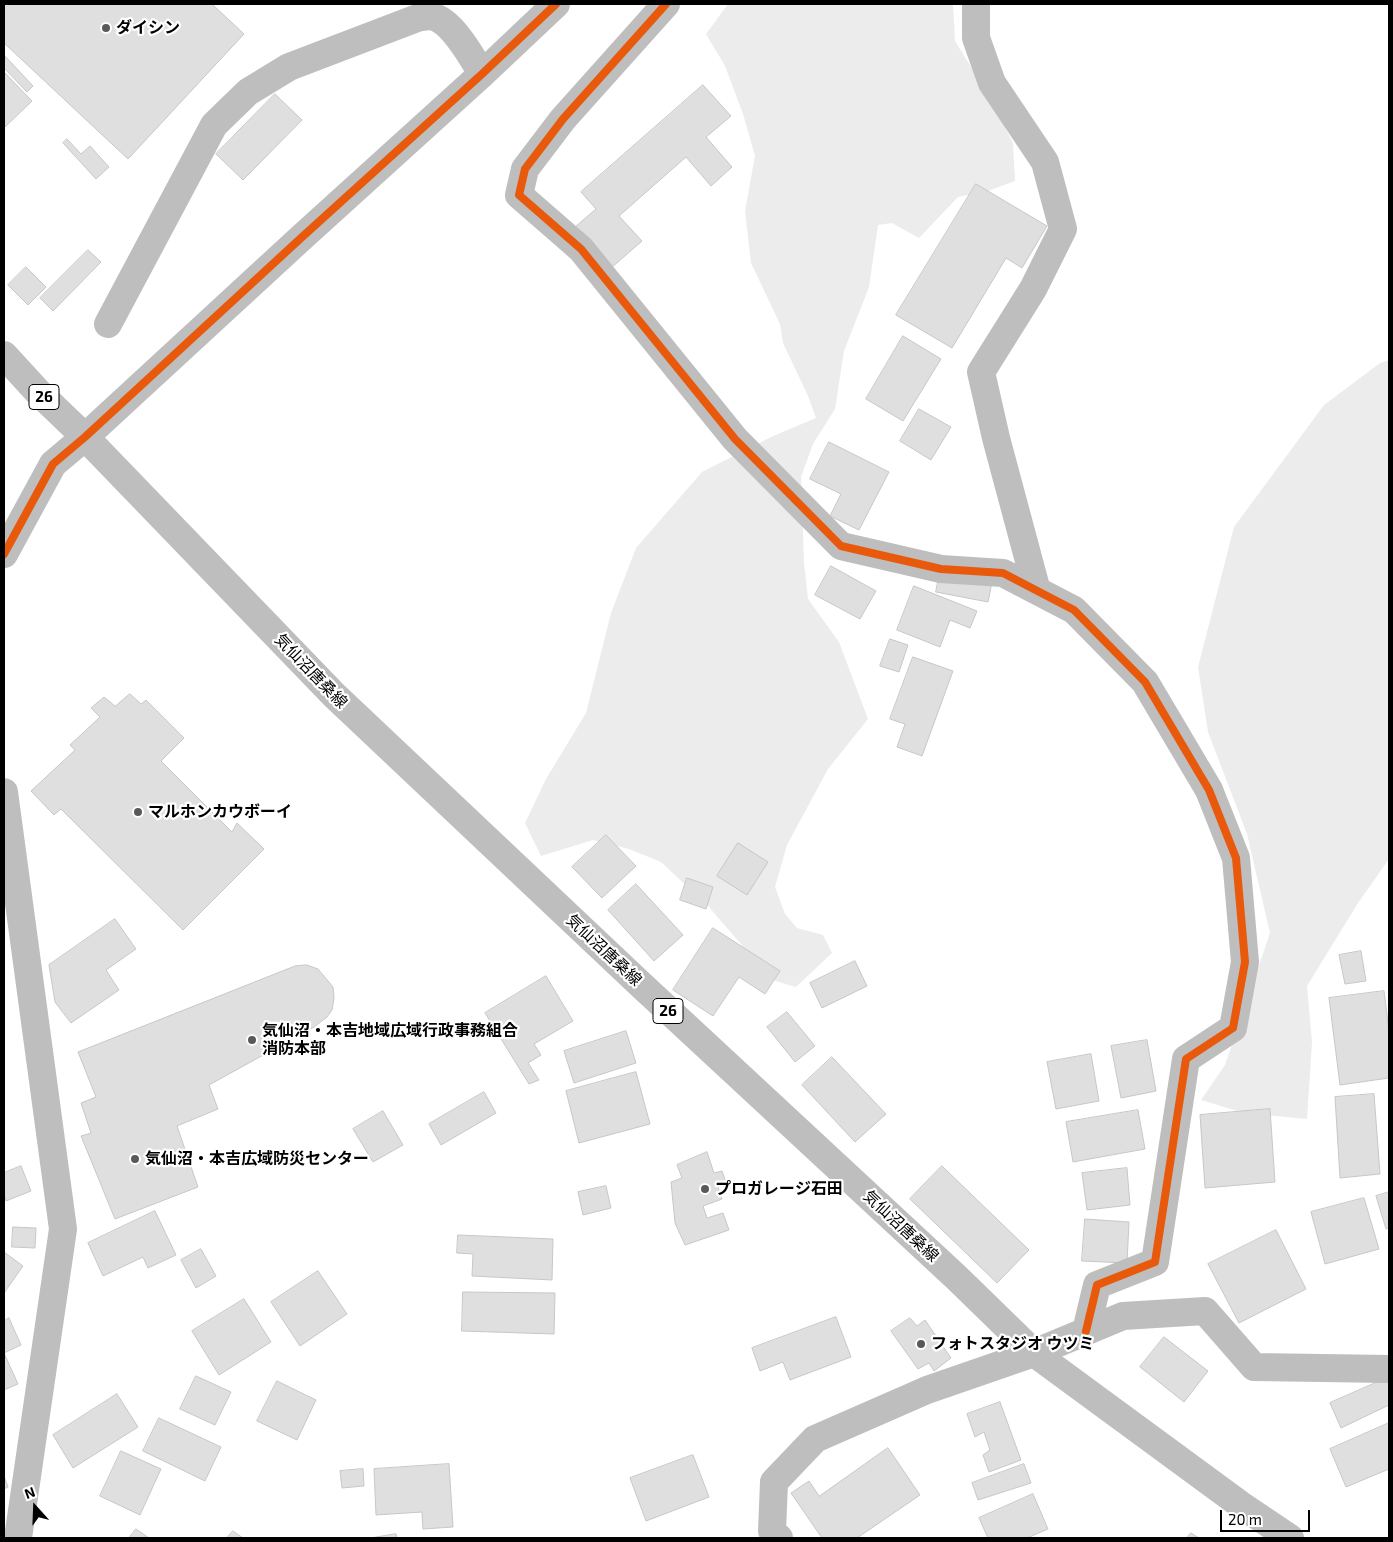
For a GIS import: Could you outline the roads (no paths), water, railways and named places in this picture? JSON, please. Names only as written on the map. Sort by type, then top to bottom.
[{"type":"street","points":[[4,554],[53,464],[86,437],[556,4]]},
{"type":"street","points":[[666,4],[557,126],[525,169],[519,196],[581,249],[735,439],[841,546],[941,569],[1003,573],[1074,610],[1145,682],[1209,790],[1236,858],[1245,962],[1233,1028],[1186,1059],[1155,1262],[1097,1286],[1086,1331]]},
{"type":"street","points":[[976,4],[976,38],[992,83],[1045,162],[1063,229],[1033,289],[981,372],[996,438],[1037,591]]},
{"type":"street","points":[[108,324],[214,125],[248,92],[289,67],[420,17],[431,16],[442,21],[458,36],[482,74]]},
{"type":"street","name":"気仙沼唐桑線","points":[[4,355],[37,391],[86,437],[334,696],[639,984],[957,1278],[1034,1353],[1233,1499],[1290,1538]]},
{"type":"street","points":[[4,792],[63,1229],[18,1538]]},
{"type":"street","points":[[779,1538],[772,1532],[774,1482],[815,1439],[927,1390],[1034,1353],[1123,1316],[1205,1311],[1254,1367],[1389,1369]]},
{"type":"place","name":"ダイシン","points":[[106,28]]},
{"type":"place","name":"マルホンカウボーイ","points":[[138,812]]},
{"type":"place","name":"気仙沼・本吉地域広域行政事務組合 消防本部","points":[[252,1040]]},
{"type":"place","name":"気仙沼・本吉広域防災センター","points":[[135,1159]]},
{"type":"place","name":"プロガレージ石田","points":[[705,1189]]},
{"type":"place","name":"フォトスタジオ ウツミ","points":[[921,1344]]}]
